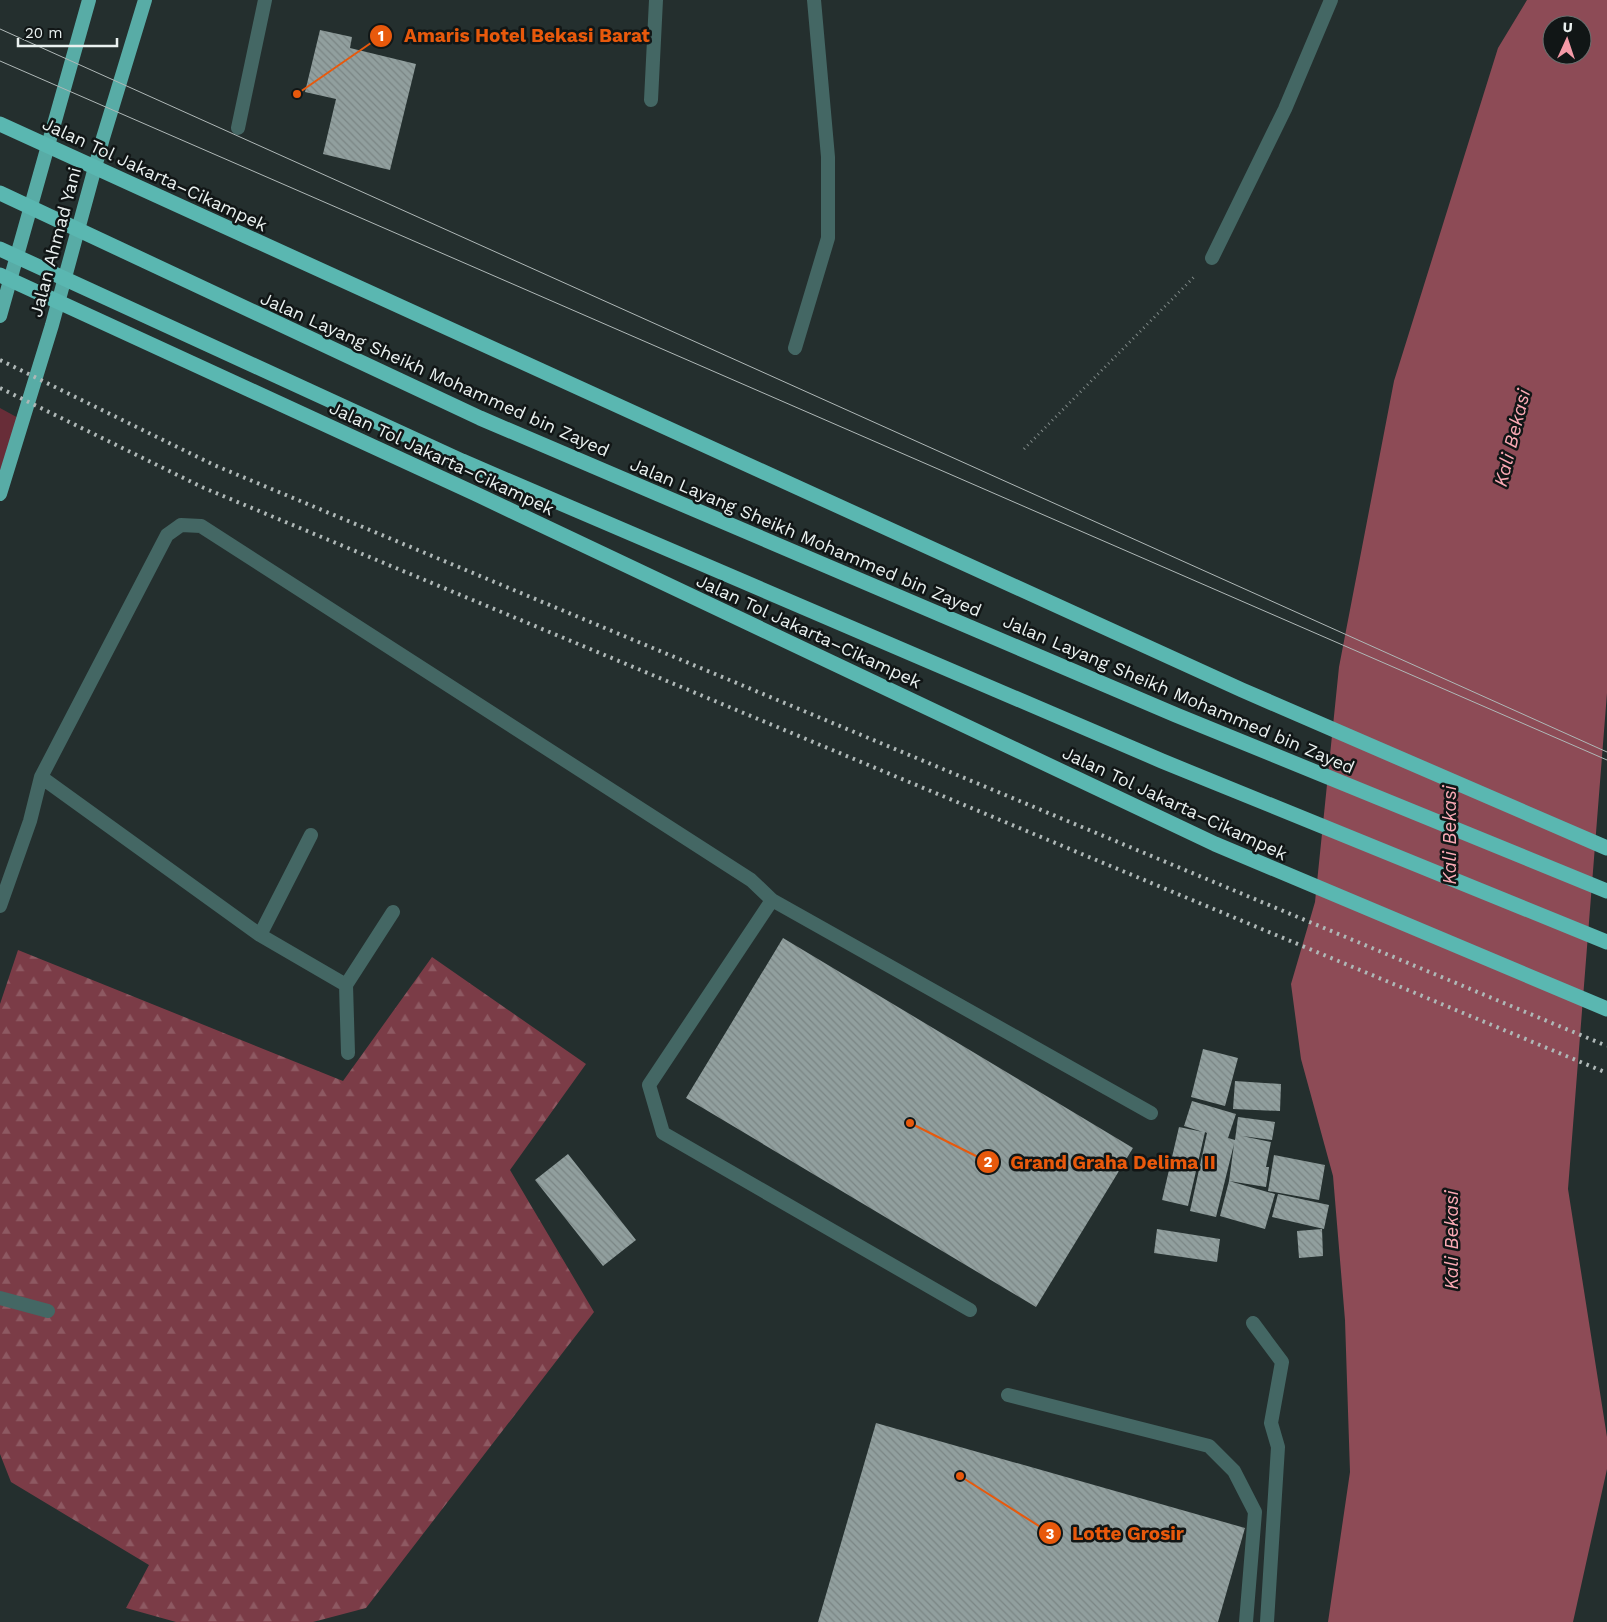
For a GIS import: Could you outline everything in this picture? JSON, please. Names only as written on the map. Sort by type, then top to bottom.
[{"type":"highway","name":"Jalan Ahmad Yani","points":[[0,316],[89,0]]},
{"type":"highway","name":"Jalan Ahmad Yani","points":[[0,494],[52,325],[145,0]]},
{"type":"highway","name":"Jalan Tol Jakarta–Cikampek","points":[[0,124],[1242,690],[1607,848]]},
{"type":"highway","name":"Jalan Layang Sheikh Mohammed bin Zayed","points":[[0,193],[480,418],[1176,715],[1607,892]]},
{"type":"highway","points":[[0,249],[462,461],[1162,761],[1607,942]]},
{"type":"highway","name":"Jalan Tol Jakarta–Cikampek","points":[[0,275],[476,494],[1215,844],[1607,1009]]},
{"type":"street","points":[[238,128],[265,0]]},
{"type":"street","points":[[651,100],[656,0]]},
{"type":"street","points":[[795,348],[828,238],[828,156],[814,0]]},
{"type":"street","points":[[1212,258],[1285,109],[1331,0]]},
{"type":"street","points":[[0,906],[30,821],[41,777],[167,536],[181,525],[201,526],[751,880],[772,900],[1151,1113]]},
{"type":"street","points":[[41,777],[260,935],[346,985]]},
{"type":"street","points":[[260,935],[311,835]]},
{"type":"street","points":[[772,900],[650,1085],[663,1133],[970,1310]]},
{"type":"street","points":[[348,1053],[346,985],[393,912]]},
{"type":"street","points":[[0,1298],[48,1311]]},
{"type":"street","points":[[1253,1323],[1282,1362],[1271,1423],[1278,1447],[1266,1622]]},
{"type":"street","points":[[1008,1395],[1209,1446],[1234,1471],[1254,1512],[1246,1622]]},
{"type":"path","points":[[1024,449],[1212,258]]},
{"type":"shaded area","points":[[0,408],[22,420],[0,494]]},
{"type":"green space","points":[[18,950],[343,1081],[432,957],[586,1064],[510,1170],[594,1312],[366,1608],[313,1622],[176,1622],[126,1608],[149,1565],[11,1482],[0,1454],[0,1004]]},
{"type":"water","name":"Kali Bekasi","points":[[1527,0],[1607,0],[1607,693],[1568,1189],[1607,1437],[1607,1469],[1573,1622],[1328,1622],[1350,1472],[1345,1320],[1333,1176],[1301,1059],[1291,984],[1315,902],[1339,667],[1394,381],[1498,48]]},
{"type":"building","points":[[320,30],[352,37],[350,48],[416,64],[390,170],[323,154],[336,99],[305,92]]},
{"type":"building","points":[[783,938],[1133,1148],[1036,1307],[686,1098]]},
{"type":"building","points":[[1203,1049],[1238,1058],[1225,1106],[1191,1097]]},
{"type":"building","points":[[1235,1081],[1281,1084],[1280,1111],[1233,1109]]},
{"type":"building","points":[[1192,1101],[1236,1114],[1228,1138],[1235,1140],[1238,1117],[1275,1122],[1272,1140],[1242,1136],[1271,1142],[1266,1167],[1269,1167],[1266,1187],[1229,1181],[1234,1144],[1216,1217],[1190,1211],[1207,1133],[1205,1132],[1188,1206],[1162,1200],[1179,1127],[1203,1132],[1184,1126]]},
{"type":"building","points":[[568,1154],[636,1240],[603,1266],[535,1180]]},
{"type":"building","points":[[1274,1155],[1325,1165],[1319,1200],[1268,1191]]},
{"type":"building","points":[[1229,1181],[1275,1194],[1265,1229],[1220,1216]]},
{"type":"building","points":[[1278,1194],[1329,1205],[1324,1229],[1272,1217]]},
{"type":"building","points":[[1157,1229],[1220,1239],[1217,1262],[1154,1253]]},
{"type":"building","points":[[1322,1229],[1323,1256],[1299,1258],[1297,1231]]},
{"type":"building","points":[[876,1423],[1245,1528],[1218,1622],[818,1622]]},
{"type":"tram line","points":[[0,29],[1607,752]]},
{"type":"tram line","points":[[0,61],[1607,760]]},
{"type":"railway","points":[[0,360],[214,465],[1607,1046]]},
{"type":"railway","points":[[0,388],[204,488],[1607,1073]]},
{"type":"place","name":"Amaris Hotel Bekasi Barat","points":[[297,94]]},
{"type":"place","name":"Grand Graha Delima II","points":[[910,1123]]},
{"type":"place","name":"Lotte Grosir","points":[[960,1476]]}]
